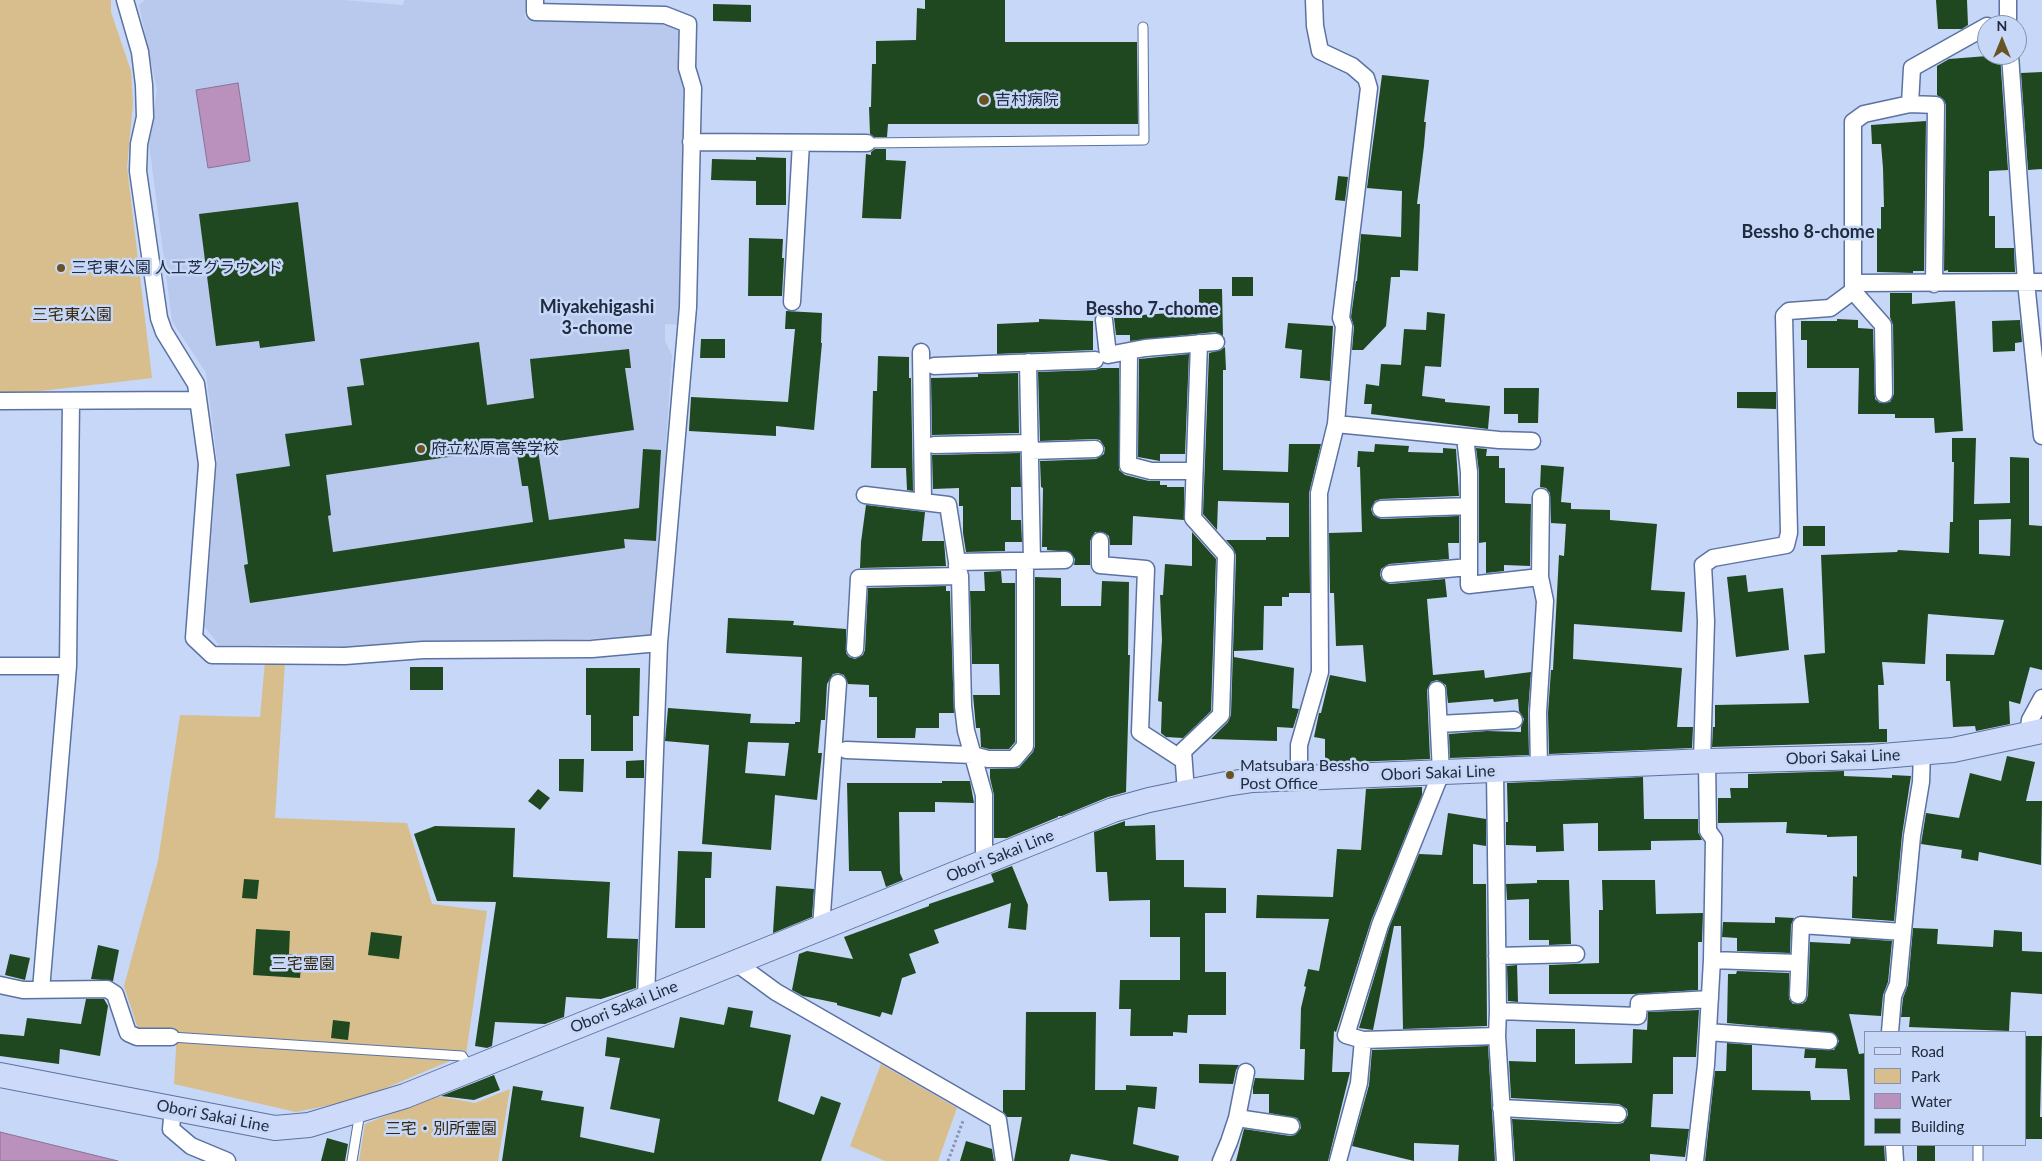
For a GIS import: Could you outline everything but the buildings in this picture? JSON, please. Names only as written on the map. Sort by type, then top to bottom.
[{"type":"main road","name":"Obori Sakai Line","points":[[0,1075],[275,1128],[309,1125],[405,1096],[1113,810],[1149,800],[1226,784],[1299,778],[1705,761],[1871,758],[1953,750],[2035,732]]},
{"type":"street","points":[[125,0],[140,52],[144,85],[145,118],[139,144],[138,172],[159,318],[164,332],[196,384],[207,464],[194,638],[212,655],[345,656],[423,650],[592,649],[658,643]]},
{"type":"street","points":[[535,0],[535,12],[665,16],[688,24],[687,68],[692,88],[688,307],[658,643],[646,998]]},
{"type":"street","points":[[1299,778],[1299,745],[1320,672],[1319,494],[1336,424],[1344,326],[1341,318],[1369,88],[1366,78],[1352,66],[1320,51],[1315,26],[1314,0]]},
{"type":"street","points":[[1910,104],[1912,68],[1977,32]]},
{"type":"street","points":[[2011,65],[2034,282],[2042,436]]},
{"type":"street","points":[[1884,394],[1883,324],[1853,287],[1853,122],[1864,114],[1910,104],[1936,105],[1934,284]]},
{"type":"street","points":[[691,142],[867,143]]},
{"type":"street","points":[[792,302],[801,143]]},
{"type":"street","points":[[1695,1161],[1710,999],[1714,839],[1708,831],[1705,761],[1706,621],[1702,565],[1713,558],[1786,546],[1789,532],[1784,316],[1789,311],[1830,308],[1853,287],[2034,282]]},
{"type":"street","points":[[1104,320],[1108,355],[1145,348],[1216,342]]},
{"type":"street","points":[[1186,792],[1183,751],[1221,715],[1226,555],[1193,518],[1193,471],[1199,343]]},
{"type":"street","points":[[921,352],[923,502]]},
{"type":"street","points":[[1129,352],[1128,465],[1151,471],[1193,471]]},
{"type":"street","points":[[934,366],[1095,360]]},
{"type":"street","points":[[846,750],[973,755],[988,760],[1014,760],[1025,746],[1030,447],[1028,362]]},
{"type":"street","points":[[0,401],[198,400]]},
{"type":"street","points":[[41,990],[68,666],[71,401]]},
{"type":"street","points":[[1336,424],[1465,437],[1532,441]]},
{"type":"street","points":[[1465,437],[1469,472],[1469,584],[1540,577]]},
{"type":"street","points":[[934,445],[1095,449]]},
{"type":"street","points":[[865,495],[948,505],[958,569],[963,706],[966,731],[984,795],[984,862]]},
{"type":"street","points":[[1539,769],[1538,713],[1545,601],[1540,577],[1541,497]]},
{"type":"street","points":[[1381,509],[1469,506]]},
{"type":"street","points":[[1100,541],[1100,565],[1146,569],[1140,732],[1183,760]]},
{"type":"street","points":[[855,650],[859,578],[1029,561],[1064,560]]},
{"type":"street","points":[[1390,574],[1469,567]]},
{"type":"street","points":[[0,666],[68,666]]},
{"type":"street","points":[[821,928],[838,683]]},
{"type":"street","points":[[1436,690],[1442,773],[1380,925],[1346,1035],[1362,1040],[1497,1036]]},
{"type":"street","points":[[2035,732],[2030,720],[2042,698]]},
{"type":"street","points":[[1439,724],[1514,720]]},
{"type":"street","points":[[1890,1031],[1893,996],[1898,984],[1912,836],[1921,782],[1922,754]]},
{"type":"street","points":[[1495,771],[1497,1036],[1505,1161]]},
{"type":"street","points":[[1798,995],[1801,925],[1903,932]]},
{"type":"street","points":[[1497,956],[1576,954]]},
{"type":"street","points":[[1712,960],[1799,964]]},
{"type":"street","points":[[735,962],[776,992],[998,1120],[1004,1161]]},
{"type":"street","points":[[0,985],[23,990],[106,989],[115,994],[128,1033],[137,1037],[171,1037]]},
{"type":"street","points":[[1498,1011],[1638,1016],[1639,1003],[1710,999]]},
{"type":"street","points":[[1708,1032],[1828,1041]]},
{"type":"street","points":[[1338,1161],[1359,1083],[1362,1040]]},
{"type":"street","points":[[1221,1161],[1236,1118],[1246,1072]]},
{"type":"street","points":[[173,1108],[171,1130],[191,1146],[227,1161]]},
{"type":"street","points":[[1502,1108],[1618,1114]]},
{"type":"street","points":[[1236,1118],[1291,1126]]},
{"type":"street","points":[[1894,1146],[1895,1161]]},
{"type":"lane","points":[[867,143],[1144,140],[1143,27]]},
{"type":"lane","points":[[171,1037],[462,1056],[470,1070]]},
{"type":"lane","points":[[352,1161],[361,1110]]},
{"type":"lane","points":[[1978,1146],[1978,1161]]},
{"type":"path","points":[[948,1161],[969,1104]]},
{"type":"shaded area","points":[[145,0],[344,0],[403,5],[404,0],[525,0],[525,19],[660,22],[682,32],[681,70],[684,99],[680,325],[665,324],[665,341],[672,355],[653,636],[343,647],[219,645],[205,627],[217,460],[206,373],[172,321],[149,144],[157,90],[139,5]]},
{"type":"green space","name":"三宅東公園","points":[[0,0],[111,0],[111,12],[131,71],[133,103],[127,167],[152,378],[32,392],[0,392]]},
{"type":"green space","name":"三宅霊園","points":[[265,662],[285,663],[275,818],[407,823],[432,904],[487,911],[466,1054],[360,1099],[296,1112],[174,1084],[177,1032],[138,1029],[124,986],[158,861],[180,715],[260,717]]},
{"type":"green space","points":[[881,1064],[957,1108],[938,1161],[885,1161],[850,1146]]},
{"type":"green space","name":"三宅・別所霊園","points":[[510,1089],[498,1161],[359,1161],[365,1124],[437,1096],[475,1103]]},
{"type":"water","points":[[238,83],[250,161],[208,168],[196,90]]},
{"type":"water","points":[[0,1132],[118,1161],[0,1161]]},
{"type":"place","name":"吉村病院","points":[[984,100]]},
{"type":"place","name":"三宅東公園 人工芝グラウンド","points":[[61,268]]},
{"type":"place","name":"府立松原高等学校","points":[[421,449]]},
{"type":"place","name":"Matsubara Bessho Post Office","points":[[1230,775]]},
{"type":"district","name":"Bessho 8-chome","points":[[1808,232]]},
{"type":"district","name":"Bessho 7-chome","points":[[1152,309]]},
{"type":"district","name":"Miyakehigashi 3-chome","points":[[597,317]]}]
